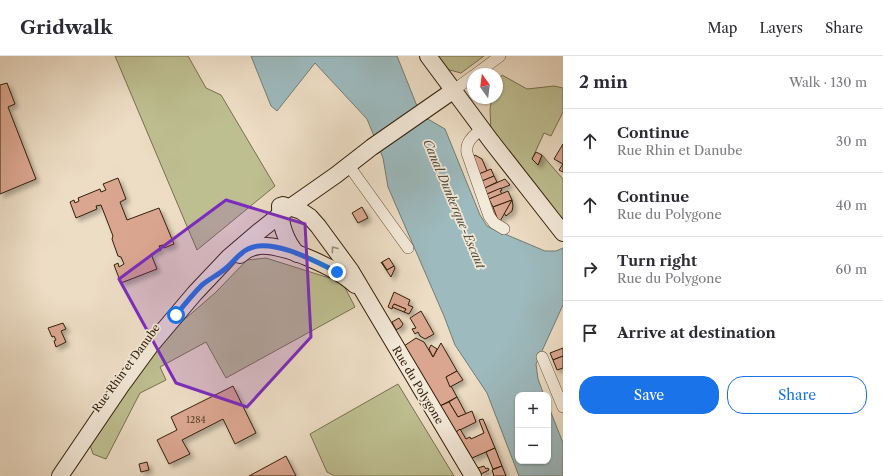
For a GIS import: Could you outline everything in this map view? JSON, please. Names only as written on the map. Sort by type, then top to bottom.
[{"type":"main road","points":[[421,56],[451,92]]},
{"type":"main road","points":[[428,56],[471,124],[481,130],[563,233]]},
{"type":"main road","points":[[368,150],[451,92]]},
{"type":"main road","name":"Rue Rhin et Danube","points":[[50,476],[132,356],[202,274],[252,226],[284,209],[319,187],[349,166],[368,150]]},
{"type":"main road","name":"Rue Rhin et Danube","points":[[60,476],[151,344],[203,284],[237,250],[332,170],[368,150]]},
{"type":"main road","name":"Rue du Polygone","points":[[318,226],[314,204],[319,187]]},
{"type":"main road","points":[[284,209],[285,236],[290,246],[297,254]]},
{"type":"main road","name":"Rue du Polygone","points":[[284,209],[307,214],[318,226],[351,272],[473,476]]},
{"type":"main road","name":"Rue du Polygone","points":[[203,284],[222,272],[243,252],[251,248],[262,246],[274,247],[297,254],[337,272],[352,281],[363,293]]},
{"type":"street","points":[[484,68],[500,56]]},
{"type":"street","points":[[451,92],[467,80]]},
{"type":"street","points":[[481,130],[468,142],[467,153],[489,216],[494,223],[504,229]]},
{"type":"street","points":[[349,166],[408,248]]},
{"type":"street","points":[[542,357],[559,388],[563,407]]},
{"type":"highlighted area","points":[[226,200],[305,224],[311,337],[247,407],[176,383],[119,279]]},
{"type":"green space","points":[[115,56],[188,56],[206,88],[221,95],[275,186],[197,250]]},
{"type":"green space","points":[[437,56],[484,56],[461,73],[446,69]]},
{"type":"green space","points":[[503,76],[527,89],[554,86],[563,88],[563,112],[551,136],[544,133],[532,159],[538,165],[542,155],[563,179],[563,218],[560,218],[491,132],[491,104],[503,104]]},
{"type":"green space","points":[[266,258],[342,282],[355,307],[226,378],[206,342],[160,367],[166,380],[140,393],[106,459],[93,454],[90,445],[164,337],[215,293],[247,260]]},
{"type":"green space","points":[[398,384],[454,476],[335,476],[327,472],[310,434]]},
{"type":"water","name":"Canal Dunkerque-Escaut","points":[[251,56],[397,56],[417,106],[426,118],[445,129],[480,215],[487,226],[545,251],[556,251],[563,248],[563,305],[536,364],[538,379],[543,392],[515,392],[515,464],[551,464],[551,413],[563,443],[563,476],[519,476],[487,393],[455,345],[388,187],[383,158],[367,119],[315,63],[277,111],[271,106]]},
{"type":"building","points":[[7,83],[15,104],[8,107],[36,179],[0,194],[0,85]]},
{"type":"building","points":[[563,144],[563,164],[554,159]]},
{"type":"building","points":[[536,152],[542,155],[538,165],[532,159]]},
{"type":"building","points":[[475,155],[482,159],[487,171],[479,174],[472,158]]},
{"type":"building","points":[[563,164],[563,172],[559,170]]},
{"type":"building","points":[[491,169],[494,176],[482,181],[479,174]]},
{"type":"building","points":[[494,176],[497,182],[485,188],[482,181]]},
{"type":"building","points":[[118,178],[126,199],[120,202],[127,220],[159,208],[174,244],[164,248],[163,245],[159,246],[161,250],[151,254],[157,269],[121,283],[114,265],[118,263],[119,267],[124,264],[121,257],[118,256],[112,239],[113,236],[101,205],[96,206],[97,209],[76,218],[70,202],[74,200],[75,203],[79,201],[78,198],[100,189],[101,192],[106,190],[103,184]]},
{"type":"building","points":[[505,179],[510,185],[487,194],[485,188]]},
{"type":"building","points":[[501,188],[502,190],[500,191],[502,194],[489,199],[487,194]]},
{"type":"building","points":[[508,191],[512,200],[493,207],[489,199]]},
{"type":"building","points":[[512,200],[512,211],[506,216],[504,213]]},
{"type":"building","points":[[512,200],[499,223],[493,207]]},
{"type":"building","points":[[362,207],[368,218],[358,223],[352,213]]},
{"type":"building","points":[[389,258],[394,266],[387,270],[382,262]]},
{"type":"building","points":[[381,262],[387,270],[394,266],[395,268],[391,277]]},
{"type":"building","points":[[394,292],[410,300],[408,305],[413,307],[409,314],[404,312],[406,309],[394,304],[392,309],[388,307]]},
{"type":"building","points":[[394,304],[406,309],[404,312],[392,307]]},
{"type":"building","points":[[421,311],[434,334],[425,339],[420,336],[418,332],[415,334],[412,329],[416,328],[410,318]]},
{"type":"building","points":[[399,318],[403,324],[396,330],[392,322]]},
{"type":"building","points":[[63,323],[66,329],[61,331],[66,342],[56,347],[54,341],[56,340],[54,336],[52,337],[48,328]]},
{"type":"building","points":[[416,338],[424,342],[433,357],[441,343],[457,371],[446,377],[457,397],[440,406],[404,346]]},
{"type":"building","points":[[431,345],[437,349],[433,357],[429,349]]},
{"type":"building","points":[[563,348],[563,356],[553,360],[550,353]]},
{"type":"building","points":[[563,356],[563,368],[557,370],[553,360]]},
{"type":"building","points":[[457,371],[463,380],[450,387],[446,377]]},
{"type":"building","points":[[233,386],[256,433],[235,444],[223,419],[182,440],[190,454],[169,464],[157,440],[177,430],[171,417]]},
{"type":"building","points":[[457,397],[466,414],[458,417],[449,402]]},
{"type":"building","points":[[449,402],[458,417],[472,411],[476,422],[456,432],[440,406]]},
{"type":"building","points":[[483,419],[495,448],[472,458],[456,432],[460,429],[466,439],[470,437],[471,439],[484,433],[479,420]]},
{"type":"building","points":[[495,448],[502,466],[493,469],[486,452]]},
{"type":"building","points":[[286,456],[296,476],[249,476]]},
{"type":"building","points":[[147,462],[149,470],[141,472],[139,464]]},
{"type":"building","points":[[484,466],[489,470],[481,474],[478,468]]},
{"type":"building","points":[[502,466],[506,476],[494,476],[492,470]]},
{"type":"route","points":[[176,315],[203,284],[222,272],[247,249],[257,246],[281,248],[315,261],[337,272]]}]
